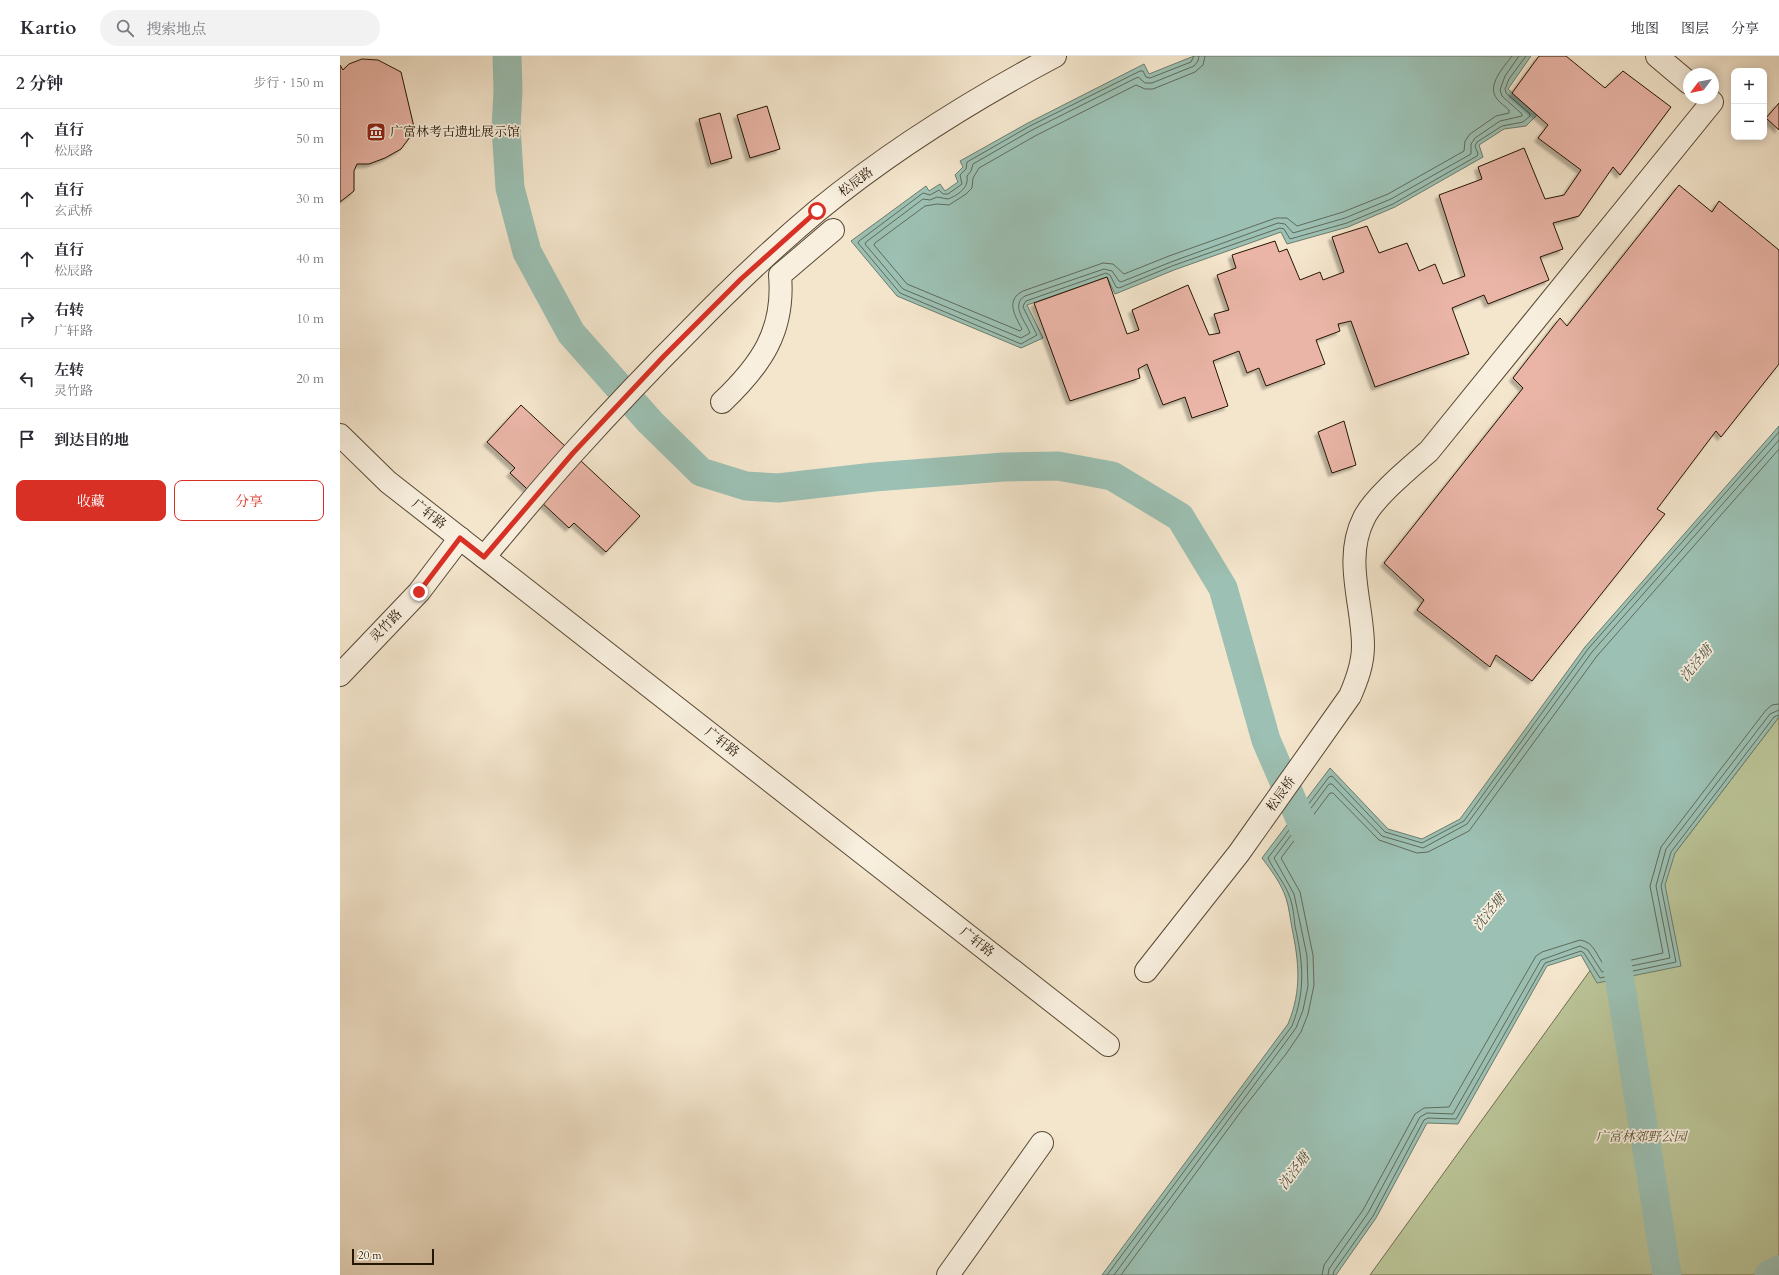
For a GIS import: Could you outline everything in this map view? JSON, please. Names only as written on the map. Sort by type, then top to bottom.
[{"type":"street","name":"松辰路","points":[[484,557],[583,442],[664,356],[746,274],[817,211],[850,186],[952,115],[994,89],[1056,56]]},
{"type":"street","points":[[1657,56],[1683,78]]},
{"type":"street","name":"松辰桥","points":[[1146,971],[1239,852],[1350,696],[1359,675],[1363,647],[1354,567],[1356,538],[1364,517],[1376,502],[1429,451],[1710,104]]},
{"type":"street","points":[[722,402],[748,376],[769,345],[778,319],[780,302],[780,275],[833,230]]},
{"type":"street","name":"广轩路","points":[[340,435],[388,482],[1108,1045]]},
{"type":"street","name":"灵竹路","points":[[340,675],[419,592],[460,538]]},
{"type":"street","points":[[948,1275],[1042,1143]]},
{"type":"green space","name":"广富林郊野公园","points":[[1779,717],[1779,1275],[1370,1275],[1675,853]]},
{"type":"water","points":[[1194,56],[1531,56],[1508,89],[1537,115],[1526,126],[1504,129],[1479,145],[1483,157],[1395,207],[1348,227],[1287,244],[1281,232],[1174,270],[1115,294],[1107,277],[1027,305],[1043,338],[1021,348],[897,296],[851,241],[926,186],[929,191],[940,184],[945,191],[958,182],[955,175],[963,167],[960,161],[1028,123],[1144,64],[1149,74]]},
{"type":"water","name":"沈泾塘","points":[[1779,426],[1779,717],[1675,853],[1665,885],[1681,966],[1597,983],[1581,955],[1547,966],[1458,1124],[1427,1123],[1376,1218],[1336,1275],[1102,1275],[1288,1024],[1296,1000],[1298,965],[1288,905],[1284,892],[1276,877],[1262,858],[1330,768],[1388,829],[1422,839],[1460,819],[1585,647]]},
{"type":"building","points":[[1539,56],[1566,56],[1605,88],[1623,71],[1671,107],[1620,175],[1613,167],[1579,216],[1553,223],[1563,249],[1540,257],[1549,280],[1488,304],[1484,295],[1452,308],[1469,354],[1375,387],[1351,321],[1338,324],[1340,331],[1316,340],[1325,364],[1266,386],[1259,368],[1247,373],[1239,351],[1213,361],[1228,406],[1192,418],[1185,397],[1163,405],[1147,364],[1138,369],[1140,378],[1070,401],[1034,303],[1107,277],[1127,334],[1139,330],[1132,310],[1188,285],[1209,335],[1220,333],[1214,314],[1229,310],[1217,275],[1236,268],[1232,255],[1275,241],[1279,252],[1287,249],[1300,280],[1320,272],[1323,280],[1344,272],[1332,237],[1367,226],[1379,253],[1407,243],[1419,271],[1435,264],[1443,284],[1465,276],[1439,195],[1482,179],[1478,167],[1524,148],[1545,199],[1564,195],[1581,170],[1538,138],[1548,125],[1512,93]]},
{"type":"building","name":"广富林考古遗址展示馆","points":[[362,59],[378,60],[401,72],[414,127],[410,137],[401,149],[385,158],[369,164],[357,164],[354,171],[354,191],[340,202],[340,65],[343,70],[349,64]]},
{"type":"building","points":[[1779,103],[1779,130],[1767,119],[1767,117]]},
{"type":"building","points":[[767,106],[780,149],[750,158],[737,115]]},
{"type":"building","points":[[720,113],[732,158],[711,164],[699,119]]},
{"type":"building","points":[[1679,185],[1712,212],[1719,201],[1779,250],[1779,364],[1721,437],[1716,431],[1657,509],[1665,514],[1532,681],[1496,655],[1490,667],[1417,610],[1424,600],[1384,563],[1523,388],[1513,378],[1560,318],[1567,326]]},
{"type":"building","points":[[521,405],[640,516],[606,552],[574,523],[569,528],[510,473],[515,468],[487,442]]},
{"type":"building","points":[[1344,421],[1356,465],[1332,473],[1318,432]]},
{"type":"waterway","points":[[507,56],[508,91],[506,128],[510,188],[527,252],[571,333],[650,422],[701,472],[746,486],[778,488],[874,477],[1004,467],[1058,466],[1112,476],[1180,517],[1223,588],[1266,740],[1313,849]]},
{"type":"waterway","points":[[1613,938],[1667,1275]]},
{"type":"waterway","points":[[1769,1275],[1779,1270]]},
{"type":"place","name":"广富林考古遗址展示馆","points":[[376,132]]},
{"type":"route","points":[[419,592],[460,538],[484,557],[573,453],[664,356],[741,279],[817,211]]}]
